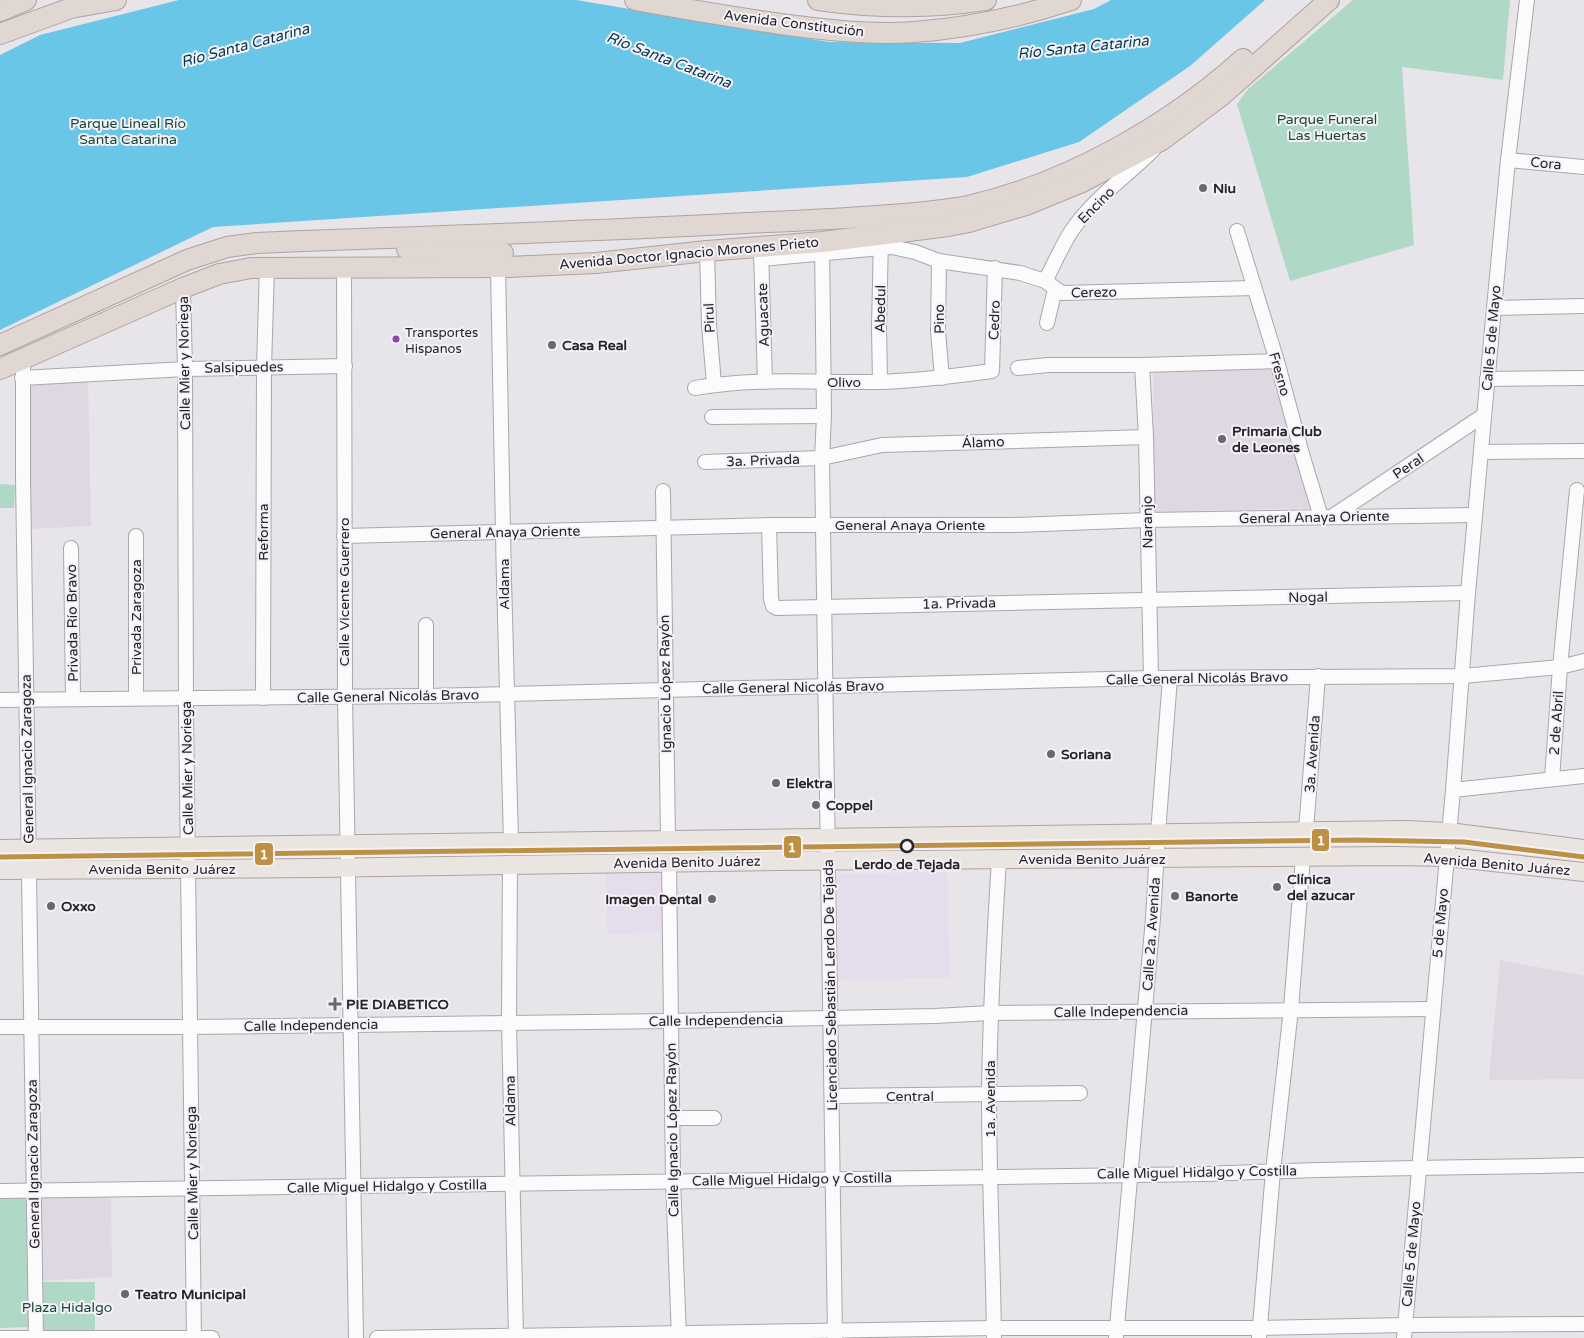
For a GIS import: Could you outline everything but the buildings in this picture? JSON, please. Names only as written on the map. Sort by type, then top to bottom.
[{"type":"highway","points":[[0,11],[26,0]]},
{"type":"highway","points":[[0,34],[71,8],[116,0]]},
{"type":"highway","name":"Avenida Constitución","points":[[635,0],[725,16],[829,30],[876,33],[914,32],[968,26],[1021,15],[1071,0]]},
{"type":"highway","name":"Avenida Constitución","points":[[818,0],[856,5],[896,6],[975,1]]},
{"type":"highway","name":"Avenida Doctor Ignacio Morones Prieto","points":[[0,345],[186,260],[226,247],[258,243],[748,223],[921,213],[967,206],[1013,193],[1066,172],[1135,138],[1161,122],[1232,69],[1309,0]]},
{"type":"highway","name":"Avenida Doctor Ignacio Morones Prieto","points":[[0,369],[23,369],[183,288],[219,274],[252,268],[498,266],[596,263],[707,252],[761,253],[882,242],[955,225],[1012,209],[1082,182],[1162,140],[1221,96],[1329,0]]},
{"type":"highway","points":[[303,241],[489,253],[684,254]]},
{"type":"main road","name":"Avenida Benito Juárez","points":[[0,849],[1406,830],[1449,832],[1576,848]]},
{"type":"main road","points":[[1566,870],[1576,848]]},
{"type":"main road","name":"Avenida Benito Juárez","points":[[0,870],[1446,857],[1584,872]]},
{"type":"street","name":"Calle 5 de Mayo","points":[[1463,676],[1468,593],[1487,379],[1508,160],[1527,0]]},
{"type":"street","name":"Encino","points":[[1047,323],[1050,285],[1075,226],[1089,210],[1135,168],[1162,140]]},
{"type":"street","name":"Cora","points":[[1508,160],[1584,167]]},
{"type":"street","name":"Fresno","points":[[1237,231],[1277,361],[1302,454],[1327,517]]},
{"type":"street","name":"Cerezo","points":[[882,242],[939,261],[1020,273],[1050,285],[1062,293],[1254,288]]},
{"type":"street","name":"Abedul","points":[[880,382],[879,327],[882,242]]},
{"type":"street","name":"Licenciado Sebastián Lerdo De Tejada","points":[[822,248],[824,416],[822,458],[835,1334]]},
{"type":"street","name":"Pirul","points":[[707,252],[709,326],[714,384]]},
{"type":"street","name":"Aguacate","points":[[761,253],[765,382]]},
{"type":"street","name":"Pino","points":[[939,261],[938,330],[942,378]]},
{"type":"street","name":"Aldama","points":[[498,266],[506,694],[511,841]]},
{"type":"street","name":"Reforma","points":[[263,698],[264,367],[267,267]]},
{"type":"street","name":"Calle Vicente Guerrero","points":[[344,267],[345,697],[349,1024],[356,1338]]},
{"type":"street","name":"Cedro","points":[[992,371],[995,268]]},
{"type":"street","name":"Calle Mier y Noriega","points":[[183,288],[194,1338]]},
{"type":"street","points":[[1494,308],[1584,306]]},
{"type":"street","points":[[1018,368],[1048,365],[1142,365],[1277,361]]},
{"type":"street","name":"Naranjo","points":[[1142,365],[1146,437],[1151,678]]},
{"type":"street","name":"Salsipuedes","points":[[23,369],[185,369],[345,366]]},
{"type":"street","name":"General Ignacio Zaragoza","points":[[23,369],[30,1026],[36,1338]]},
{"type":"street","name":"Olivo","points":[[695,388],[714,384],[765,382],[880,382],[942,378],[992,371]]},
{"type":"street","points":[[1487,379],[1584,378]]},
{"type":"street","name":"Peral","points":[[1327,517],[1484,415]]},
{"type":"street","points":[[712,417],[824,416]]},
{"type":"street","name":"Álamo","points":[[822,458],[882,445],[1146,437]]},
{"type":"street","points":[[1481,452],[1584,451]]},
{"type":"street","name":"3a. Privada","points":[[705,462],[822,458]]},
{"type":"street","name":"2 de Abril","points":[[1552,779],[1576,490]]},
{"type":"street","name":"Ignacio López Rayón","points":[[663,492],[668,840]]},
{"type":"street","name":"General Anaya Oriente","points":[[344,536],[769,526],[1014,525],[1148,520],[1475,515]]},
{"type":"street","name":"1a. Privada","points":[[769,526],[771,603],[777,608],[1148,600]]},
{"type":"street","name":"Privada Zaragoza","points":[[136,536],[136,698]]},
{"type":"street","name":"Privada Río Bravo","points":[[71,548],[73,698]]},
{"type":"street","name":"Nogal","points":[[1148,600],[1468,593]]},
{"type":"street","points":[[426,625],[426,696]]},
{"type":"street","name":"Calle General Nicolás Bravo","points":[[0,700],[426,696],[1151,678],[1463,676],[1560,667],[1584,661]]},
{"type":"street","name":"3a. Avenida","points":[[1306,831],[1318,676]]},
{"type":"street","name":"5 de Mayo","points":[[1419,1170],[1463,676]]},
{"type":"street","name":"Calle 2a. Avenida","points":[[1117,1333],[1153,918],[1170,678]]},
{"type":"street","points":[[1453,790],[1584,776]]},
{"type":"street","points":[[1259,1333],[1273,1171],[1291,1009],[1303,857]]},
{"type":"street","name":"1a. Avenida","points":[[994,1333],[989,1176],[989,1095],[990,1012],[999,860]]},
{"type":"street","name":"Calle Ignacio López Rayón","points":[[669,863],[672,1180],[679,1335]]},
{"type":"street","name":"Aldama","points":[[510,864],[511,1184],[516,1337]]},
{"type":"street","name":"Calle Independencia","points":[[0,1027],[190,1027],[670,1021],[935,1016],[990,1012],[1144,1010],[1432,1009]]},
{"type":"street","name":"Central","points":[[832,1096],[1080,1093]]},
{"type":"street","points":[[672,1118],[714,1118]]},
{"type":"street","name":"Calle Miguel Hidalgo y Costilla","points":[[0,1191],[672,1180],[1208,1174],[1584,1165]]},
{"type":"street","name":"Calle 5 de Mayo","points":[[1405,1331],[1419,1170]]},
{"type":"street","points":[[377,1338],[994,1333],[1259,1333],[1405,1331],[1584,1324]]},
{"type":"street","points":[[0,1338],[212,1338]]},
{"type":"shaded area","name":"Primaria Club de Leones","points":[[1270,367],[1310,508],[1154,512],[1153,369]]},
{"type":"shaded area","points":[[88,378],[91,526],[30,529],[27,381]]},
{"type":"shaded area","points":[[663,872],[664,932],[607,934],[606,873]]},
{"type":"shaded area","points":[[947,872],[950,978],[838,980],[838,874]]},
{"type":"shaded area","points":[[1500,960],[1584,976],[1584,1079],[1489,1080]]},
{"type":"shaded area","points":[[111,1194],[112,1277],[40,1281],[40,1195]]},
{"type":"green space","name":"Parque Funeral Las Huertas","points":[[1353,0],[1510,0],[1503,80],[1402,67],[1414,245],[1290,281],[1237,104],[1248,89]]},
{"type":"green space","points":[[0,484],[15,485],[14,508],[0,508]]},
{"type":"green space","points":[[28,1196],[30,1327],[0,1328],[0,1198]]},
{"type":"green space","name":"Plaza Hidalgo","points":[[39,1282],[95,1282],[95,1332],[40,1332]]},
{"type":"water","name":"Río Santa Catarina","points":[[179,0],[576,0],[829,42],[960,43],[1094,9],[1111,0],[1265,0],[1190,66],[1079,142],[967,177],[213,227],[0,330],[0,55],[40,35]]},
{"type":"transit line","name":"1","points":[[0,857],[1358,840],[1464,842],[1584,857]]},
{"type":"place","name":"Niu","points":[[1203,188]]},
{"type":"place","name":"Transportes Hispanos","points":[[396,339]]},
{"type":"place","name":"Casa Real","points":[[552,345]]},
{"type":"place","name":"Primaria Club de Leones","points":[[1222,439]]},
{"type":"place","name":"Soriana","points":[[1051,754]]},
{"type":"place","name":"Elektra","points":[[776,783]]},
{"type":"place","name":"Coppel","points":[[816,805]]},
{"type":"place","name":"Lerdo de Tejada","points":[[907,846]]},
{"type":"place","name":"Clínica del azucar","points":[[1277,887]]},
{"type":"place","name":"Banorte","points":[[1175,896]]},
{"type":"place","name":"Imagen Dental","points":[[712,899]]},
{"type":"place","name":"Oxxo","points":[[51,906]]},
{"type":"place","name":"PIE DIABETICO","points":[[335,1004]]},
{"type":"place","name":"Teatro Municipal","points":[[125,1294]]},
{"type":"park label","name":"Parque Lineal Río Santa Catarina","points":[[128,132]]}]
